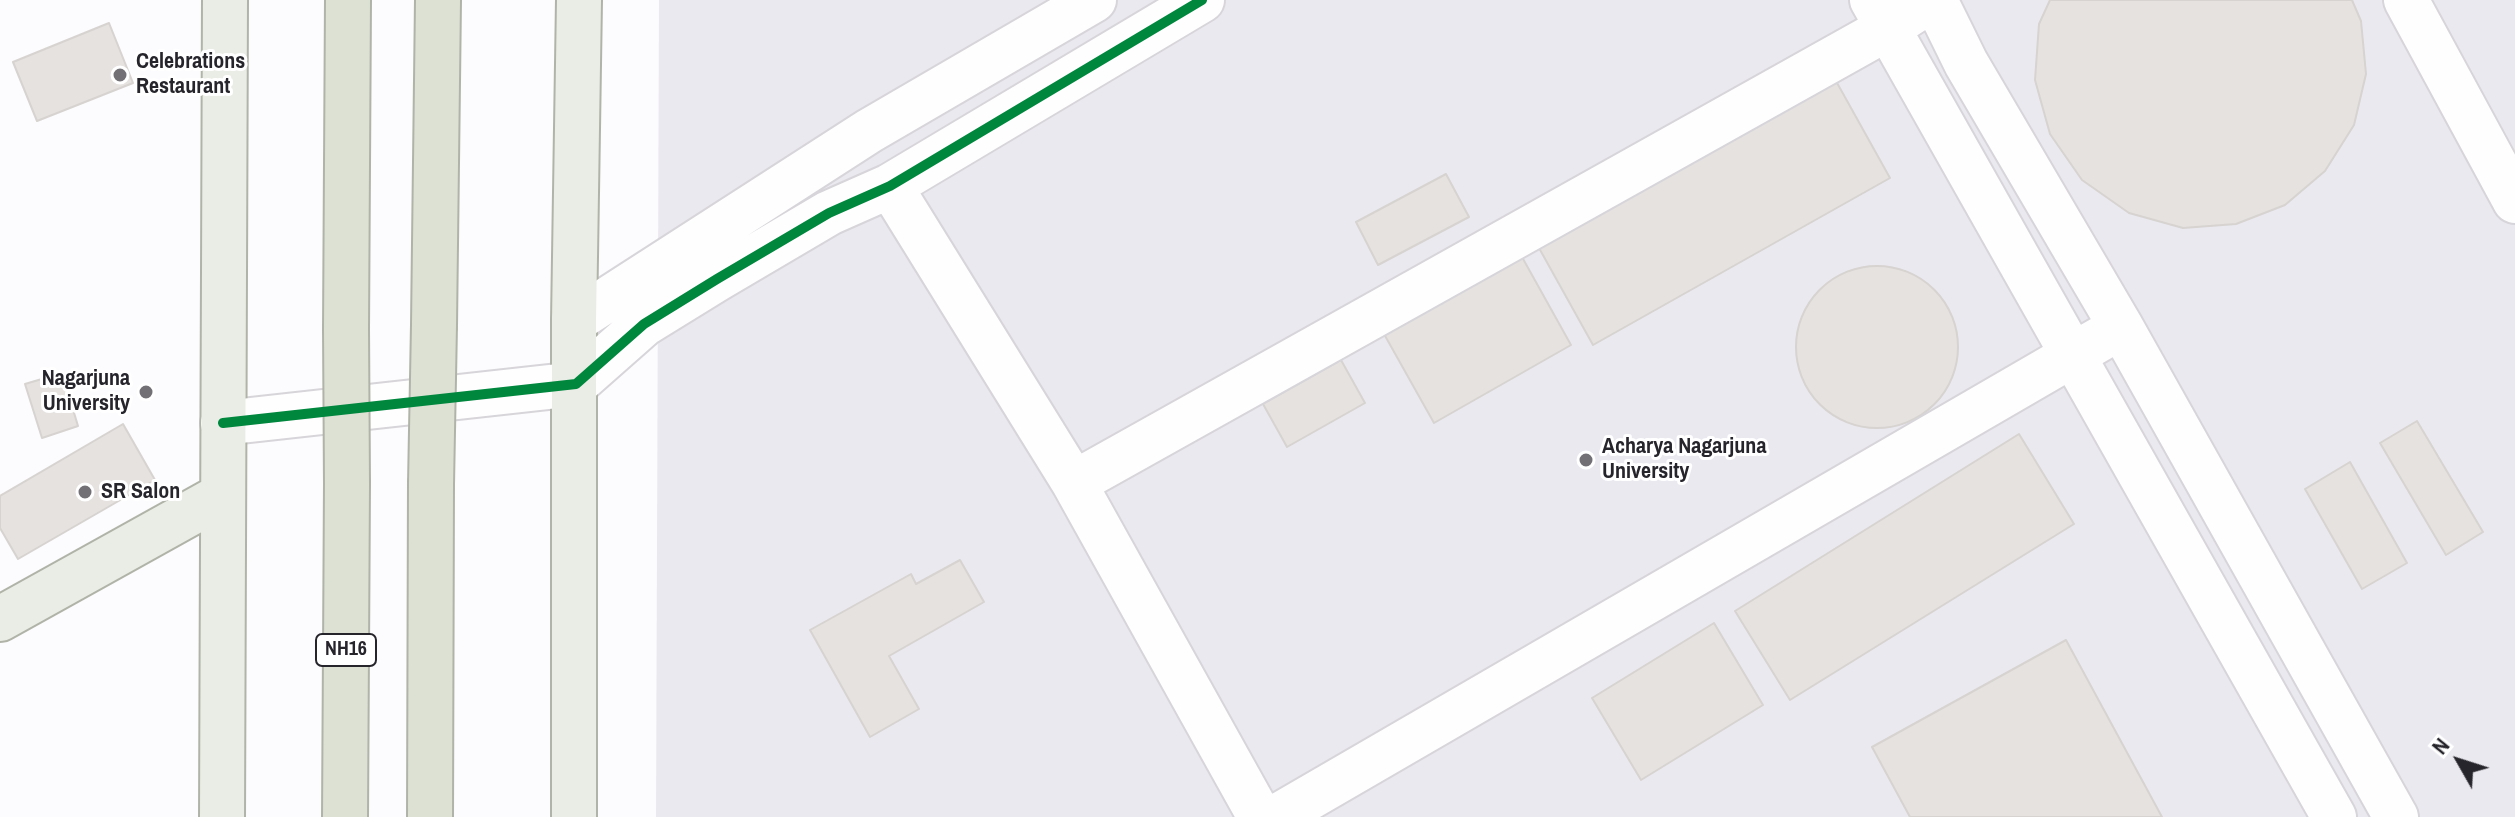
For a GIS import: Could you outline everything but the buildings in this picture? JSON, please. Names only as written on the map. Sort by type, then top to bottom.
[{"type":"highway","name":"NH16","points":[[345,817],[348,0]]},
{"type":"highway","points":[[430,817],[438,0]]},
{"type":"main road","points":[[222,817],[225,0]]},
{"type":"main road","points":[[574,817],[574,321],[579,0]]},
{"type":"main road","points":[[0,619],[223,495]]},
{"type":"street","points":[[574,321],[869,131],[1094,0]]},
{"type":"street","points":[[223,423],[576,384],[644,324],[829,213],[890,186],[1202,0]]},
{"type":"street","points":[[1074,483],[1880,14],[1933,0],[2396,817]]},
{"type":"street","points":[[2406,0],[2515,201]]},
{"type":"street","points":[[1880,14],[2326,803],[2367,761]]},
{"type":"street","points":[[890,186],[1074,483],[1260,817]]},
{"type":"street","points":[[1276,817],[2121,327]]},
{"type":"shaded area","name":"Acharya Nagarjuna University","points":[[659,0],[2515,0],[2515,817],[656,817]]},
{"type":"cycle path","points":[[223,423],[576,384],[644,324],[717,279],[829,213],[890,186],[1202,0]]},
{"type":"place","name":"Celebrations Restaurant","points":[[120,75]]},
{"type":"place","name":"Nagarjuna University","points":[[146,392]]},
{"type":"place","name":"Acharya Nagarjuna University","points":[[1586,460]]},
{"type":"place","name":"SR Salon","points":[[85,492]]}]
